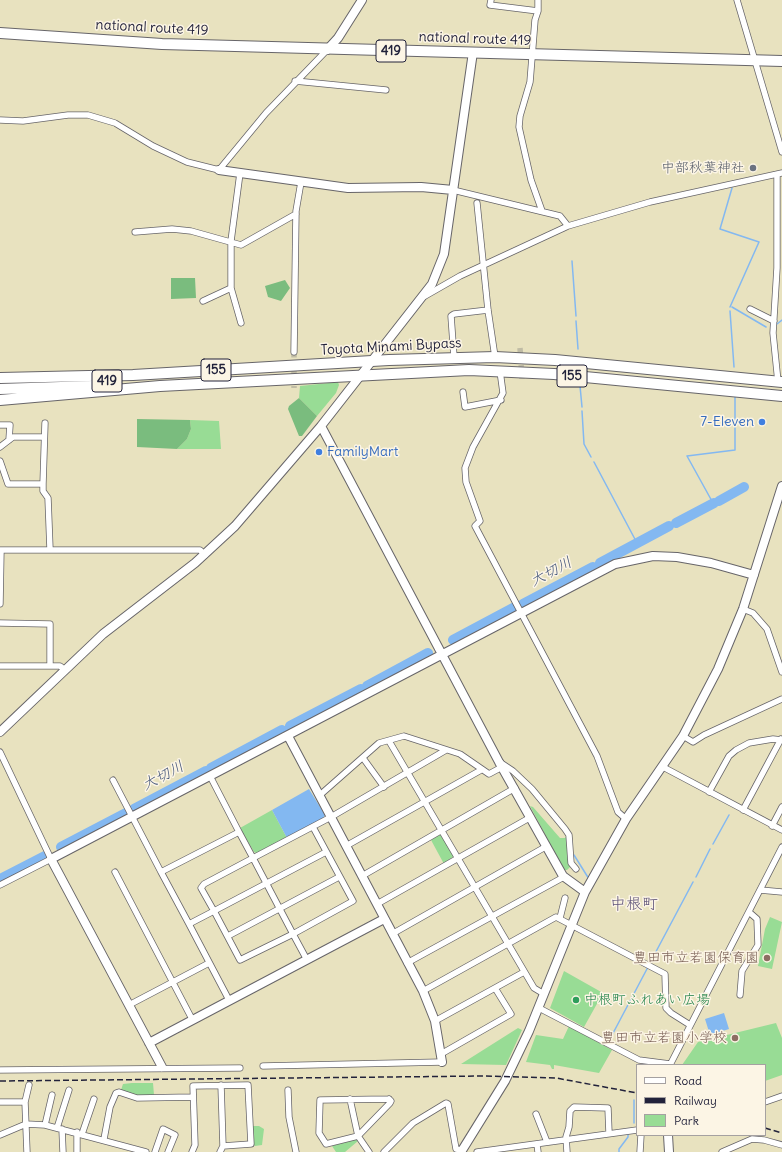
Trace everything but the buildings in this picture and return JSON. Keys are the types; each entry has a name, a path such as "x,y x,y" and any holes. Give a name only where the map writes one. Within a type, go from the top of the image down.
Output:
{"highway":[{"name":"national route 419","path":"0,33 162,44 288,47 327,50 473,52 782,61"},
{"name":"Toyota Minami Bypass","path":"0,378 264,368 375,359 495,357 555,360 699,374 732,384 781,384"},
{"path":"375,359 387,366 436,364 469,370"},
{"path":"264,368 299,372 348,370 355,372 358,377"},
{"name":"Toyota Minami Bypass","path":"0,400 160,386 358,377 469,370 500,371 782,396"},
{"name":"419","path":"0,389 147,378 180,372"},
{"name":"419","path":"0,384 34,386 160,386"}],"street":[{"path":"219,170 295,81 338,38 362,0"},
{"path":"491,0 490,5 538,11"},
{"path":"538,0 538,11 535,20 531,54 530,82 518,127 530,180 542,211"},
{"path":"737,0 782,152"},
{"path":"0,732 102,634 205,554 235,526 321,426 358,377 375,359 423,297 434,280 441,263 473,52"},
{"path":"295,81 386,90"},
{"path":"0,120 23,121 68,115 88,115 116,123 153,146 180,159 219,170 348,188 421,187 453,190 560,216 568,226"},
{"path":"240,173 231,243 231,288 241,323"},
{"path":"423,297 484,265 568,226 650,202 780,174 779,269 773,340 781,384"},
{"path":"294,352 296,214 301,182"},
{"path":"477,203 488,310 495,357"},
{"path":"136,232 172,229 190,231 241,245 296,214"},
{"path":"204,301 231,288"},
{"path":"750,309 774,321"},
{"path":"454,357 451,316 454,314 488,310"},
{"path":"500,371 503,393 501,400 473,447 465,468 464,476 480,521 475,526 597,756 618,812 626,819"},
{"path":"463,392 466,407 501,400"},
{"path":"45,423 43,484 44,491 48,498 50,549"},
{"path":"0,425 10,425 9,440"},
{"path":"321,426 501,765 563,876 585,892"},
{"path":"0,448 13,437 44,438"},
{"path":"0,461 8,484 43,484"},
{"path":"384,1152 413,1123 446,1103 448,1104 456,1149 461,1151 500,1092 544,994 585,892 626,819 683,736 718,669 743,609 782,486"},
{"path":"0,604 0,550 200,550 205,554"},
{"path":"0,884 288,736 520,612 615,564 653,556 694,559 754,575"},
{"path":"743,609 753,613 767,629 782,672"},
{"path":"0,623 50,624 50,665"},
{"path":"0,666 50,665 60,666 65,670"},
{"path":"683,736 693,742 704,735 782,699"},
{"path":"263,1066 442,1062 436,1021 423,991 288,736"},
{"path":"320,795 379,743 404,736 460,754 481,770 489,774 501,765"},
{"path":"708,792 729,756 736,750 749,743 782,739"},
{"path":"743,810 782,739"},
{"path":"389,741 476,887 524,972 534,988 544,994"},
{"path":"313,827 352,901 293,934 240,960 201,888 204,884 313,827 446,750"},
{"path":"0,752 51,859 162,1067"},
{"path":"363,758 384,787"},
{"path":"501,765 513,771 532,789 565,829 569,836 572,863 576,869"},
{"path":"663,767 782,830"},
{"path":"346,846 481,770"},
{"path":"210,776 307,960"},
{"path":"112,780 190,924 228,1000"},
{"path":"362,876 515,788"},
{"path":"772,826 782,807"},
{"path":"377,904 531,817"},
{"path":"162,872 239,832"},
{"path":"392,934 547,846"},
{"path":"670,1064 782,847"},
{"path":"190,924 326,852"},
{"path":"115,872 192,1019"},
{"path":"407,963 562,878 563,876"},
{"path":"228,936 339,877"},
{"path":"760,890 782,892"},
{"path":"560,918 565,898"},
{"path":"740,995 742,971 758,945 757,919 749,912"},
{"path":"423,991 556,917 665,974 666,1008 690,1025"},
{"path":"149,1043 384,919"},
{"path":"129,1005 209,963"},
{"path":"436,1021 524,972"},
{"path":"441,1054 510,1014 495,988"},
{"path":"538,1008 639,1060 664,1064"},
{"path":"0,1070 162,1067 240,1068"},
{"path":"27,1152 25,1102 29,1085"},
{"path":"220,1152 223,1146 221,1085"},
{"path":"192,1152 195,1144 193,1086 248,1085 251,1144 223,1146"},
{"path":"63,1152 60,1128 69,1090"},
{"path":"288,1090 289,1117 296,1152"},
{"path":"104,1139 110,1107 116,1093 119,1092 137,1098 193,1096"},
{"path":"45,1125 52,1095"},
{"path":"766,1102 782,1096"},
{"path":"77,1152 79,1133 94,1099"},
{"path":"350,1099 358,1136 369,1152"},
{"path":"389,1099 391,1101 358,1136 326,1144 320,1133 320,1100 389,1099"},
{"path":"0,1102 25,1102"},
{"path":"567,1152 566,1140 570,1122 570,1111 574,1107 608,1108 609,1133"},
{"path":"536,1114 547,1142"},
{"path":"0,1136 26,1124 45,1125 104,1139 146,1152"},
{"path":"154,1152 163,1129 175,1135 168,1152"},
{"path":"477,1152 636,1130"},
{"path":"640,1152 641,1136"},
{"path":"668,1136 669,1152"},
{"path":"722,1152 752,1139 764,1140 782,1145"},
{"path":"537,1144 538,1152"}],"green space":[{"path":"171,278 195,278 196,298 171,299"},
{"path":"285,280 290,288 281,301 268,297 265,286"},
{"path":"338,382 339,385 336,393 317,416 299,398 300,386"},
{"path":"299,398 317,416 302,436 299,436 288,409 289,406"},
{"path":"137,419 190,420 191,429 187,439 177,449 137,447"},
{"path":"190,420 219,421 221,449 177,449 187,439 191,429"},
{"path":"530,806 533,807 560,838 565,838 567,835 570,867 567,870 564,870"},
{"path":"272,810 287,838 256,853 240,828"},
{"path":"440,834 454,856 444,864 431,840"},
{"path":"770,917 782,922 772,969 758,966 765,929"},
{"name":"中根町ふれあい広場","path":"564,971 603,993 584,1027 550,1008"},
{"path":"776,1023 782,1038 782,1075 766,1081 766,1064 683,1064 698,1042"},
{"path":"569,1026 612,1050 599,1073 554,1065 554,1069 552,1069 550,1065 526,1062 536,1035 563,1039"},
{"path":"518,1028 522,1030 506,1065 461,1064"},
{"path":"153,1083 154,1095 137,1095 121,1090 123,1084"},
{"path":"252,1126 259,1126 264,1129 262,1145 255,1146 252,1143"},
{"path":"355,1138 358,1141 345,1152 336,1152 332,1146"}],"water":[{"path":"309,789 325,815 323,819 287,838 272,810"},
{"path":"724,1013 729,1029 710,1035 705,1019"}],"waterway":[{"path":"730,307 759,242 720,229 732,188"},
{"path":"572,261 576,316"},
{"path":"732,307 766,327"},
{"path":"730,311 734,367"},
{"path":"777,324 782,320"},
{"path":"576,321 578,349"},
{"path":"580,386 582,407"},
{"path":"713,503 687,456 735,450 735,397"},
{"path":"582,411 584,444 591,457"},
{"path":"594,462 637,543"},
{"name":"大切川","path":"719,501 744,487"},
{"name":"大切川","path":"676,523 714,503"},
{"name":"大切川","path":"600,563 669,526"},
{"name":"大切川","path":"523,604 593,567"},
{"name":"大切川","path":"453,640 515,607"},
{"name":"大切川","path":"367,686 428,653"},
{"name":"大切川","path":"290,726 361,689"},
{"name":"大切川","path":"211,768 282,730"},
{"name":"大切川","path":"134,809 206,771"},
{"name":"大切川","path":"61,847 128,812"},
{"path":"713,844 729,815"},
{"path":"696,877 710,849"},
{"path":"574,855 589,879"},
{"name":"大切川","path":"0,879 45,856"},
{"path":"651,961 693,882"},
{"path":"611,1037 648,967"},
{"path":"634,1100 634,1123"},
{"path":"619,1152 619,1149 628,1137 628,1134"}],"tunnel":[{"path":"520,348 522,379"},
{"path":"294,352 294,388"}],"railway":[{"path":"0,1081 484,1076 556,1078 636,1093"},
{"path":"766,1128 782,1133"}],"place":[{"name":"中部秋葉神社","path":"753,168"},
{"name":"7-Eleven","path":"762,422"},
{"name":"FamilyMart","path":"319,452"},
{"name":"豊田市立若園保育園","path":"767,958"},
{"name":"中根町ふれあい広場","path":"576,1000"},
{"name":"豊田市立若園小学校","path":"735,1038"}],"district":[{"name":"中根町","path":"634,904"}]}
